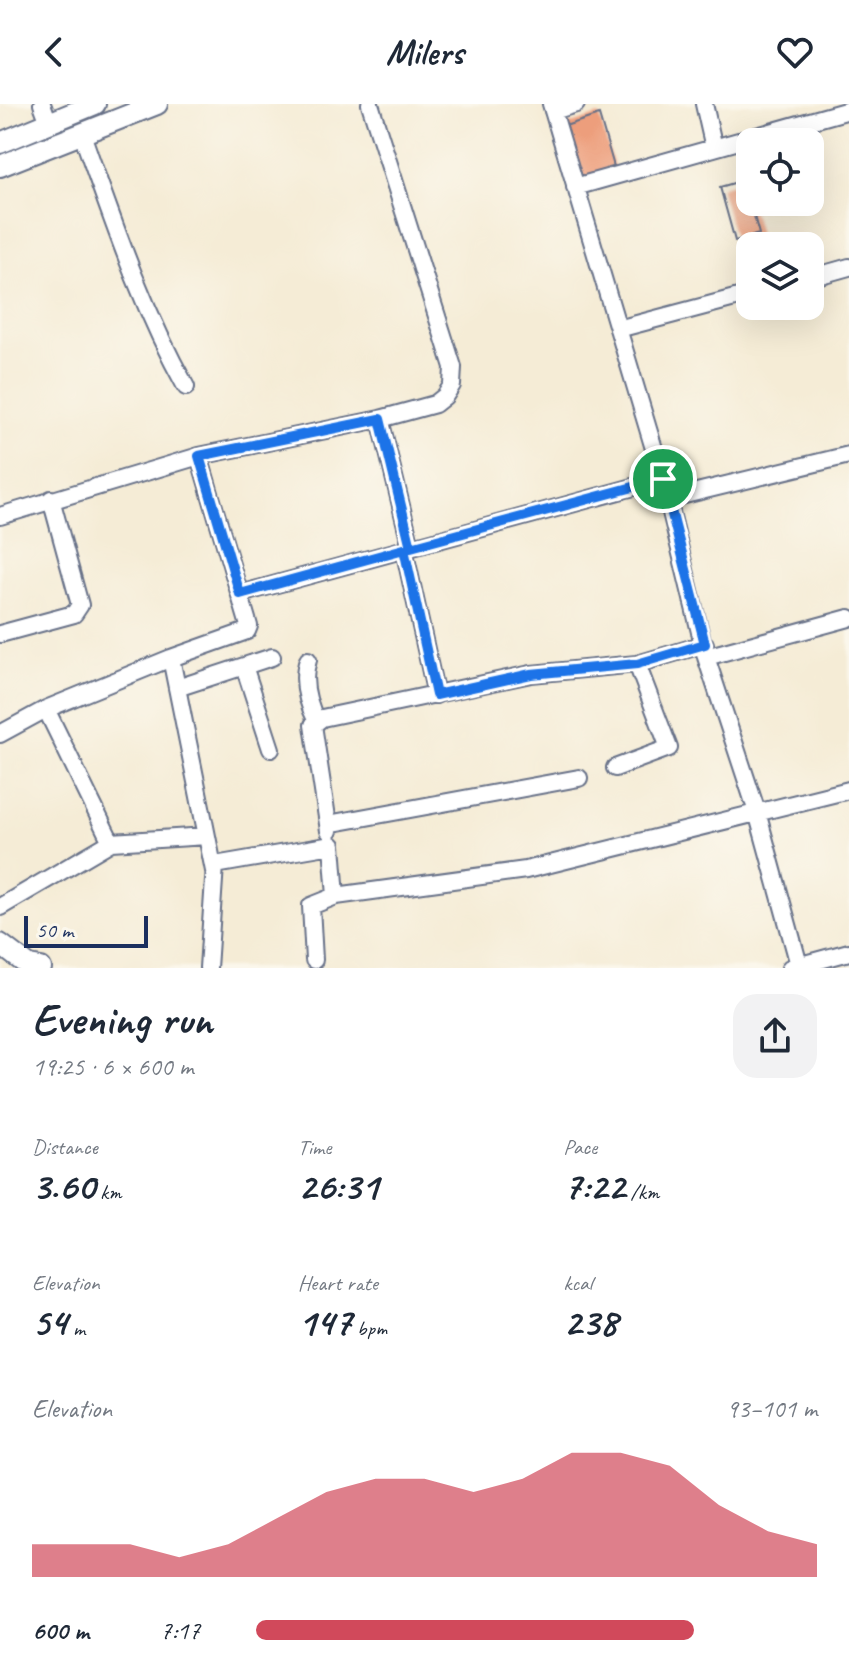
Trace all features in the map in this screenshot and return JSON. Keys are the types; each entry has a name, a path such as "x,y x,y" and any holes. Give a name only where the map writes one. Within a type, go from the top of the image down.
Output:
{"main road":[{"path":"0,143 46,113 95,104"},
{"path":"0,166 157,104"},
{"path":"0,944 14,962 41,968"}],"street":[{"path":"0,516 199,456 380,419 435,404 445,396 452,385 453,367 370,104"},
{"path":"576,104 552,108 663,479 706,650 757,812 794,967 849,952"},
{"path":"704,104 714,148"},
{"path":"575,187 849,110"},
{"path":"82,134 132,276 158,336 186,387"},
{"path":"824,274 849,267"},
{"path":"618,329 736,298"},
{"path":"380,419 436,695"},
{"path":"668,499 849,455"},
{"path":"0,734 46,709 247,631 249,626 199,456"},
{"path":"240,594 663,479"},
{"path":"0,634 74,614 80,605 51,499"},
{"path":"336,896 332,845 313,725 322,718 531,674 637,664 849,618"},
{"path":"177,688 272,657"},
{"path":"171,658 214,871"},
{"path":"308,660 304,672 305,686 317,722"},
{"path":"615,768 669,748 637,664"},
{"path":"244,666 271,749"},
{"path":"46,709 111,842"},
{"path":"328,824 579,778"},
{"path":"314,960 311,906 336,896 526,870 849,790"},
{"path":"0,907 111,842 207,836"},
{"path":"208,968 215,865 332,845"}],"building":[{"path":"599,115 615,170 582,181 565,126"},
{"path":"736,182 736,216 754,216 758,232 736,232 735,241 720,187"}],"route":[{"path":"380,419 411,547 663,479 705,644 637,664 531,674 436,695 404,549 240,594 199,456 380,419"}]}
